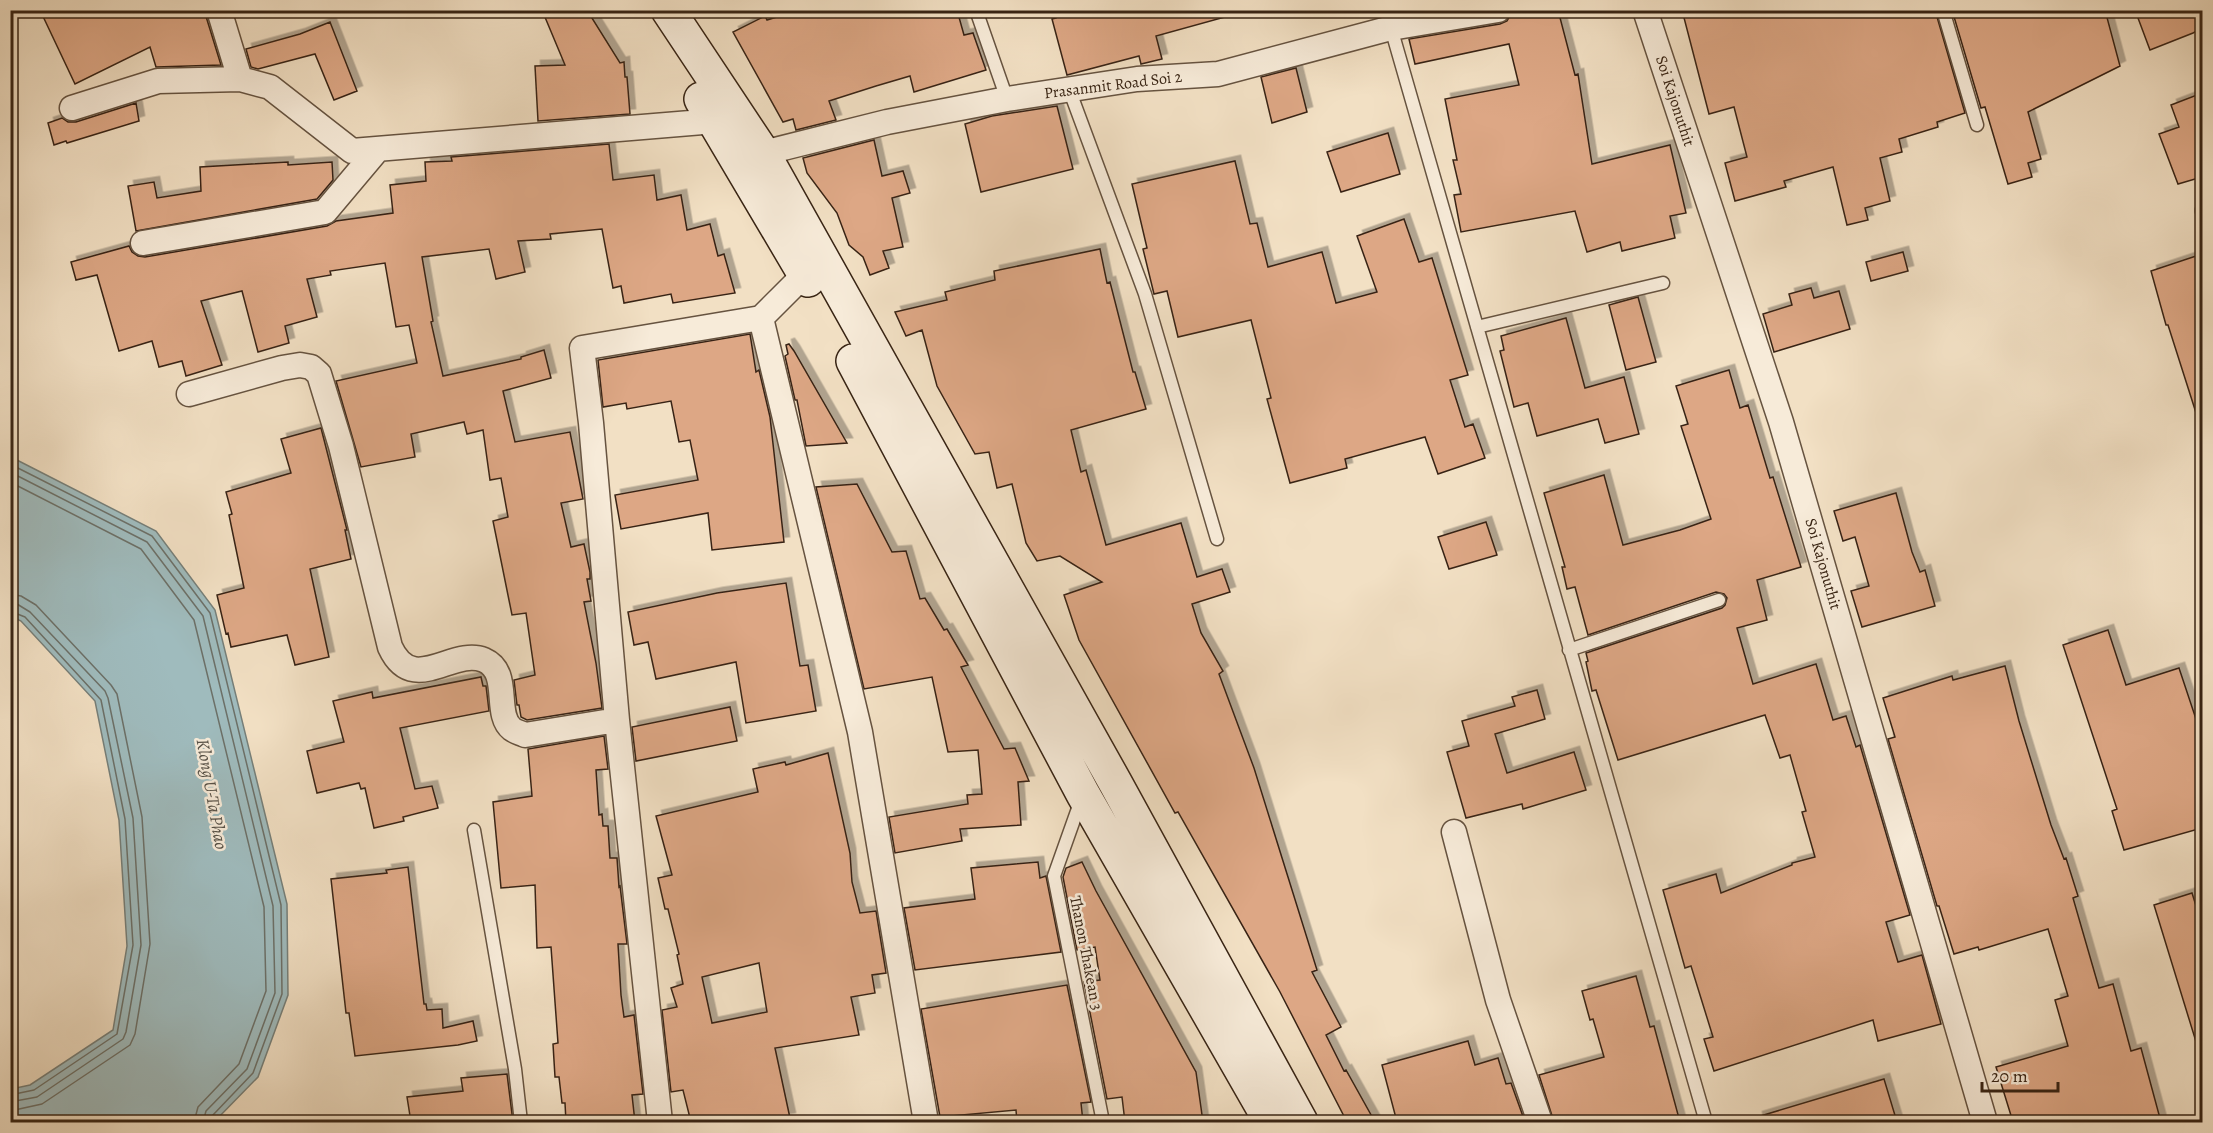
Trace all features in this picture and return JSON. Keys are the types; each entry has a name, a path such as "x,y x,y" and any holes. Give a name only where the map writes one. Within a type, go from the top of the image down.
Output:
{"main road":[{"path":"644,10 715,121 805,274 874,375 1110,774 1301,1122"},
{"path":"668,10 763,153 1083,794 1271,1122"}],"street":[{"path":"219,10 240,79"},
{"name":"Prasanmit Road Soi 2","path":"763,153 887,122 1007,99 1137,79 1218,74 1390,19 1498,10"},
{"name":"Soi Kajonuthit","path":"1645,10 1781,422 1985,1122"},
{"path":"72,108 158,81 240,79 270,87 352,151 715,121"},
{"path":"143,243 325,212 378,149"},
{"path":"660,1122 617,720 591,423 582,348 761,318 805,274"},
{"path":"761,318 860,732 926,1122"},
{"path":"189,394 300,364 311,367 320,374 341,446 390,647 395,658 403,666 416,671 476,657 487,661 495,667 499,678 506,721 513,730 525,735 617,720"},
{"path":"1454,832 1498,1000 1540,1122"}],"lane":[{"path":"976,10 1007,99"},
{"path":"1942,10 1977,125"},
{"path":"1390,19 1706,1122"},
{"path":"1070,89 1144,294 1217,539"},
{"path":"1477,327 1663,283"},
{"path":"1569,650 1719,600"},
{"name":"Thanon Thakean 3","path":"1083,794 1054,876 1102,1122"},
{"path":"474,830 515,1069 521,1122"}],"water":[{"name":"Klong U-Ta Phao","path":"11,457 156,531 215,610 287,904 288,995 258,1077 214,1122 11,1122 11,1089 30,1085 113,1030 127,946 119,820 95,701 21,621 11,616"}],"building":[{"path":"40,10 204,10 221,65 156,67 150,47 75,84"},
{"path":"542,10 587,10 620,63 624,62 630,114 538,121 535,66 565,65"},
{"path":"799,10 957,10 964,35 973,33 986,70 914,92 910,76 876,86 829,101 836,120 796,130 793,119 783,122 733,32 765,16 767,20"},
{"path":"1054,10 1224,10 1225,17 1156,36 1162,59 1141,64 1139,56 1067,75 1052,19 1056,18"},
{"path":"1558,10 1575,75 1578,74 1592,164 1670,145 1686,213 1670,216 1675,238 1622,251 1620,242 1587,252 1575,211 1461,232 1454,195 1461,194 1453,160 1457,160 1445,99 1519,85 1509,44 1415,64 1409,39 1500,24 1507,21 1512,12"},
{"path":"1682,10 1935,10 1965,113 1937,122 1938,127 1899,139 1902,152 1880,158 1890,201 1865,208 1868,220 1847,225 1833,167 1784,181 1786,187 1735,201 1725,163 1747,157 1734,107 1709,114"},
{"path":"1952,10 2105,10 2120,66 2028,112 2041,159 2028,163 2032,177 2008,184 1985,107 1981,108"},
{"path":"2135,10 2202,10 2202,27 2193,33 2150,50"},
{"path":"330,22 357,91 334,100 315,54 258,69 251,67 246,49 300,34"},
{"path":"1296,68 1307,112 1272,123 1261,77"},
{"path":"2202,93 2202,177 2178,184 2159,134 2179,127 2171,105"},
{"path":"136,103 139,121 54,145 48,123 62,118 68,122 76,122"},
{"path":"1057,106 1073,169 981,192 965,124 992,116"},
{"path":"1388,133 1400,174 1341,192 1327,152"},
{"path":"874,140 882,176 903,171 910,193 892,198 903,247 883,251 889,268 870,275 863,257 849,245 837,213 807,173 803,158"},
{"path":"609,144 613,180 654,175 657,200 681,195 687,230 710,224 718,256 724,254 735,293 673,303 671,294 624,303 621,286 613,288 602,229 550,234 551,239 518,241 525,272 496,279 489,249 422,257 433,321 431,322 443,376 521,359 521,357 544,350 551,378 503,391 515,442 570,432 583,499 561,503 571,547 584,544 590,572 590,579 587,579 591,601 584,602 602,708 527,720 521,717 519,705 517,705 514,680 535,675 526,613 512,615 493,521 508,517 501,478 490,480 483,430 467,434 464,422 411,434 415,457 361,467 336,381 417,363 409,325 396,327 385,263 330,271 331,275 307,279 317,317 285,326 289,343 258,352 242,291 201,301 222,365 186,376 182,361 159,367 152,341 119,351 97,275 76,280 71,262 129,246 132,252 145,257 327,226 336,221 393,213 390,185 426,181 425,162 452,161 451,157"},
{"path":"1235,161 1250,224 1257,223 1268,267 1322,252 1336,303 1377,292 1357,236 1404,219 1419,262 1432,258 1468,375 1450,380 1465,427 1473,424 1485,458 1438,474 1425,437 1345,459 1347,468 1290,483 1267,399 1271,398 1251,320 1178,337 1167,291 1154,294 1143,249 1147,248 1132,184"},
{"path":"288,162 288,165 332,162 333,180 317,199 136,231 128,186 154,182 157,198 201,191 200,167"},
{"path":"1100,249 1107,283 1110,282 1133,372 1135,372 1146,409 1071,430 1081,472 1086,470 1106,545 1181,523 1197,577 1222,569 1230,592 1192,604 1201,633 1223,671 1219,674 1254,768 1317,970 1312,972 1341,1027 1326,1035 1344,1071 1346,1070 1375,1122 1347,1122 1280,992 1178,812 1175,813 1079,640 1064,595 1102,582 1060,556 1037,561 1026,543 1012,484 997,488 989,452 975,454 937,386 922,330 906,336 895,312 947,300 945,292 995,280 994,271"},
{"path":"1903,252 1908,271 1871,281 1866,262"},
{"path":"2202,254 2202,418 2198,419 2168,325 2166,325 2151,271"},
{"path":"1811,288 1814,298 1839,291 1850,329 1774,352 1763,314 1792,305 1789,294"},
{"path":"1638,297 1656,362 1626,370 1609,305"},
{"path":"1566,318 1585,388 1624,377 1639,434 1605,443 1598,419 1537,436 1528,403 1514,407 1500,351 1504,350 1501,336"},
{"path":"750,334 756,372 759,370 770,417 784,542 712,550 708,513 621,529 615,495 698,480 690,440 679,442 671,401 627,409 626,403 603,407 598,360"},
{"path":"789,344 847,443 806,446 785,356 788,354 786,345"},
{"path":"1729,370 1740,408 1748,405 1801,567 1757,580 1767,620 1737,628 1753,684 1816,664 1833,720 1846,716 1856,747 1860,745 1910,915 1886,922 1898,962 1922,955 1941,1024 1878,1041 1873,1020 1714,1071 1704,1039 1713,1037 1691,966 1685,968 1663,890 1716,874 1721,893 1792,865 1792,863 1815,857 1802,812 1806,811 1790,755 1780,758 1765,715 1618,760 1596,690 1592,691 1586,653 1722,608 1727,598 1724,594 1716,592 1588,635 1575,587 1567,589 1562,567 1565,567 1544,493 1604,475 1623,545 1711,519 1681,426 1688,424 1676,386"},
{"path":"321,428 347,530 345,530 351,559 310,569 329,657 295,665 287,635 231,647 217,595 244,588 229,515 232,514 226,492 291,473 281,439"},
{"path":"857,484 892,552 906,551 920,599 925,598 968,665 961,667 1004,749 1015,748 1029,781 1018,782 1021,825 960,829 962,841 895,853 889,817 968,804 967,795 982,794 978,750 948,752 932,677 864,689 816,487"},
{"path":"1896,493 1912,552 1920,572 1925,570 1935,606 1862,627 1851,591 1869,586 1855,537 1843,541 1834,511"},
{"path":"1486,522 1497,555 1449,569 1438,537"},
{"path":"786,583 800,666 808,665 816,711 746,723 736,662 656,679 648,642 634,645 628,612 717,593"},
{"path":"2108,630 2126,685 2179,668 2202,737 2202,828 2124,850 2112,811 2117,809 2063,645"},
{"path":"2005,666 2019,721 2051,825 2064,859 2066,858 2078,896 2073,898 2099,988 2113,984 2131,1051 2141,1048 2161,1122 2013,1122 1996,1067 2068,1046 2055,1000 2068,996 2048,929 1979,950 1978,947 1954,954 1939,906 1937,906 1888,739 1895,737 1883,698 1952,676 1953,680"},
{"path":"481,677 483,686 486,686 489,711 400,728 415,789 432,786 438,808 403,817 404,821 374,828 365,788 361,789 359,783 317,793 307,751 344,742 333,701 372,692 373,698"},
{"path":"1537,690 1545,719 1495,734 1507,773 1574,752 1586,790 1523,809 1522,804 1466,818 1447,752 1469,746 1462,721 1515,706 1512,697"},
{"path":"730,707 737,741 636,761 632,727"},
{"path":"604,736 608,769 596,770 599,815 602,814 603,826 608,826 610,858 617,858 627,944 618,944 621,995 624,1017 634,1015 643,1094 632,1095 635,1122 566,1122 565,1103 562,1103 559,1077 555,1077 553,1044 558,1043 551,947 537,948 535,885 501,888 493,802 532,796 528,749"},
{"path":"828,753 850,853 852,882 860,913 876,911 886,973 872,975 875,993 851,997 859,1035 775,1048 790,1118 768,1122 691,1122 683,1090 671,1092 662,1010 677,1007 671,988 683,984 677,955 679,954 658,878 672,875 656,816 758,792 753,769 785,762 786,765","holes":["759,963 767,1012 712,1023 702,977"]},
{"path":"1038,862 1040,878 1046,876 1061,952 915,970 904,908 975,899 971,868"},
{"path":"1082,862 1196,1072 1203,1122 1125,1122 1122,1097 1107,1099 1084,982 1100,980 1095,947 1077,950 1063,877 1066,868"},
{"path":"408,867 424,1004 427,1010 442,1009 443,1028 473,1021 477,1041 355,1056 349,1013 346,1013 331,879 387,873 386,870"},
{"path":"2192,893 2202,925 2202,1044 2197,1045 2154,905"},
{"path":"1636,976 1650,1027 1654,1026 1680,1122 1622,1122 1621,1117 1602,1122 1554,1122 1539,1075 1604,1057 1582,991"},
{"path":"1067,985 1091,1102 1081,1103 1083,1122 1017,1122 1016,1110 940,1117 921,1009"},
{"path":"1468,1041 1475,1065 1498,1058 1506,1084 1511,1083 1525,1122 1397,1122 1382,1065"},
{"path":"507,1074 513,1122 411,1122 407,1097 463,1091 461,1078"},
{"path":"1884,1079 1897,1122 1758,1122 1757,1117"}]}
